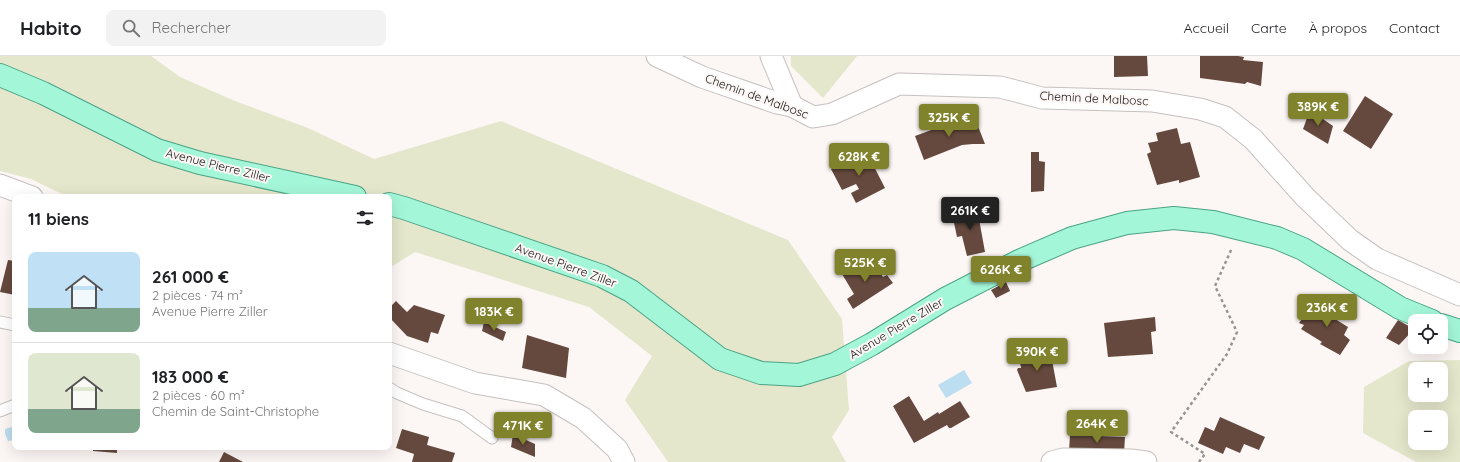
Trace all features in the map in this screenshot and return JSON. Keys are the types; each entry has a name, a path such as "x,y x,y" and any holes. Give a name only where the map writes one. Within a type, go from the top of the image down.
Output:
{"main road":[{"name":"Avenue Pierre Ziller","path":"0,75 43,93 157,150 200,163 341,194"},
{"name":"Avenue Pierre Ziller","path":"392,205 602,276 631,291 720,359 761,373 799,375 835,364 872,344 945,299 1019,261 1072,238 1127,223 1174,218 1213,222 1277,238 1304,249 1400,308 1415,314"},
{"path":"1448,327 1460,331"}],"street":[{"name":"Chemin de Malbosc","path":"657,56 702,76 777,103 792,106 813,117 832,114 899,84 1000,87 1042,98 1152,101 1200,108 1225,117 1253,139 1305,197 1350,240 1377,259 1460,295"},
{"path":"771,56 792,106"},
{"path":"0,185 24,194"},
{"path":"392,354 475,383 544,395 583,418 617,449 624,462"},
{"path":"1052,462 1063,459 1131,460 1146,462"}],"lane":[{"path":"0,322 12,324"},
{"path":"392,390 423,404 462,416 492,438"},
{"path":"0,411 12,406"}],"path":[{"path":"1199,462 1205,454 1171,432 1227,354 1237,332 1215,286 1232,246"}],"green space":[{"path":"0,56 151,56 180,77 235,101 308,128 374,159 501,121 788,240 842,319 849,410 832,437 846,462 668,462 625,400 652,356 589,307 415,252 392,266 392,194 62,194 31,179 0,171"},
{"path":"791,56 857,56 823,98 791,66"},
{"path":"1460,360 1460,462 1416,462 1363,433 1364,387 1409,361"}],"water":[{"path":"964,370 972,383 946,398 938,385"},
{"path":"12,427 12,440 8,441 5,434 5,429"}],"building":[{"path":"1114,56 1147,56 1148,76 1114,77"},
{"path":"1200,56 1238,56 1244,57 1243,60 1263,62 1261,86 1247,82 1245,84 1200,78"},
{"path":"1365,96 1393,114 1371,149 1343,131"},
{"path":"1310,110 1333,126 1328,144 1303,129"},
{"path":"976,121 985,144 962,145 924,160 915,136 953,122"},
{"path":"1177,128 1181,144 1190,142 1200,177 1179,183 1179,180 1157,185 1147,154 1151,152 1148,143 1158,141 1156,133"},
{"path":"866,151 885,188 856,203 851,193 859,189 856,184 842,190 831,169"},
{"path":"1031,152 1039,152 1039,161 1045,162 1044,191 1031,192"},
{"path":"977,208 985,252 967,256 962,236 957,237 952,213"},
{"path":"8,260 12,261 12,294 0,292"},
{"path":"872,260 883,277 887,275 893,283 853,309 847,299 854,294 842,274 852,267 855,272"},
{"path":"1006,282 1010,291 996,298 991,290"},
{"path":"396,301 407,312 414,305 445,315 438,334 431,332 428,343 407,336 392,320 392,305"},
{"path":"1323,301 1340,312 1335,319 1348,327 1344,335 1350,340 1340,355 1320,344 1322,342 1301,329 1304,325 1299,323 1305,315 1308,318 1309,315 1313,318"},
{"path":"1155,317 1156,331 1151,332 1153,354 1108,357 1104,323"},
{"path":"1398,320 1408,326 1408,335 1399,345 1386,338"},
{"path":"484,322 506,332 503,341 482,331"},
{"path":"527,335 569,348 566,378 522,368"},
{"path":"1036,353 1036,356 1045,354 1052,360 1057,387 1026,392 1017,370 1018,368 1021,368 1019,356"},
{"path":"909,396 924,421 960,401 970,417 951,428 947,425 914,443 893,406"},
{"path":"1220,417 1265,437 1259,450 1244,444 1240,453 1226,447 1223,454 1198,443 1205,427 1214,431"},
{"path":"402,429 429,437 427,445 455,453 452,462 412,462 414,454 396,448"},
{"path":"513,434 535,444 535,457 511,447"},
{"path":"1070,435 1125,437 1124,453 1069,451"},
{"path":"117,450 117,453 93,451"},
{"path":"224,452 243,462 219,462"}]}
